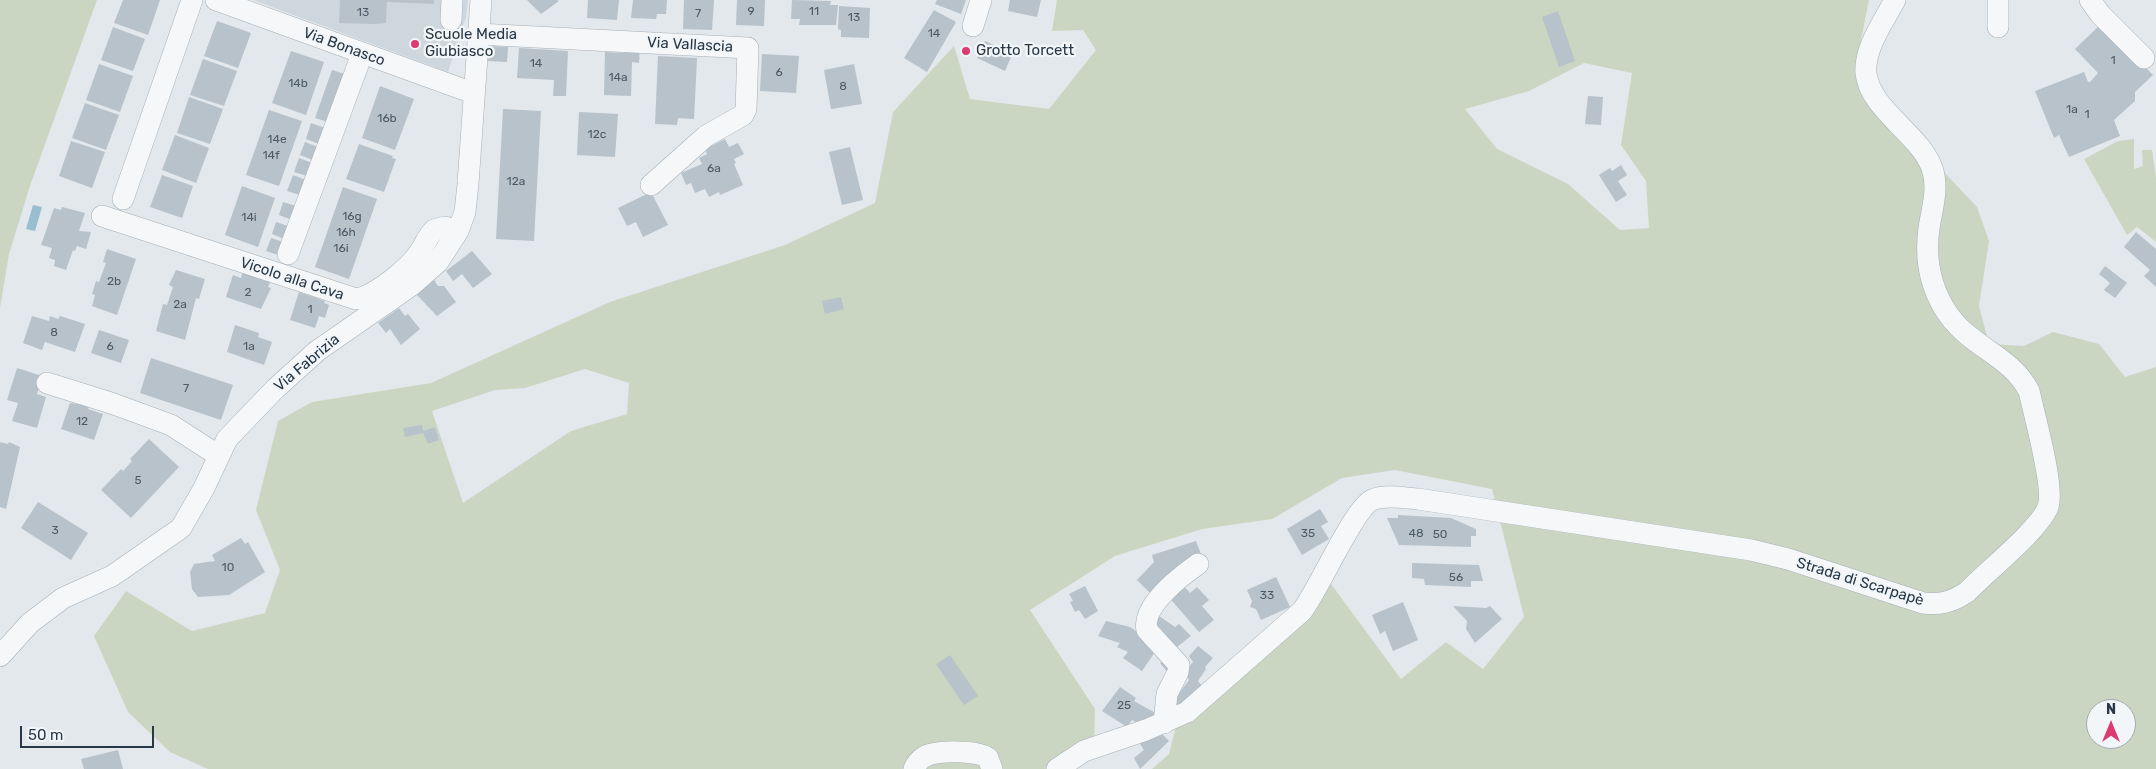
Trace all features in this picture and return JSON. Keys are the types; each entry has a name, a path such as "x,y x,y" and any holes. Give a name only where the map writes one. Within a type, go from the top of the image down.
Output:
{"street":[{"path":"122,199 192,0"},
{"name":"Via Bonasco","path":"216,0 473,93"},
{"name":"Via Fabrizia","path":"0,656 30,623 57,603 112,576 180,528 204,488 227,439 298,366 426,274 438,262 458,232 465,212 481,0"},
{"path":"973,26 981,0"},
{"path":"1878,0 1877,11 1883,22"},
{"name":"Strada di Scarpapè","path":"1164,723 1178,718 1199,703 1298,616 1315,593 1355,517 1372,500 1385,497 1418,499 1751,550 1788,559 1934,604 1949,602 1967,592 2035,526 2048,507 2050,492 2029,391 2018,374 1962,332 1943,306 1932,284 1928,259 1935,196 1931,167 1920,148 1877,99 1866,74 1868,55 1895,0"},
{"path":"1998,0 1998,27"},
{"path":"2090,0 2100,14 2144,58"},
{"name":"Via Vallascia","path":"478,34 748,48 746,109 743,115 706,136 651,185"},
{"path":"288,254 362,54"},
{"name":"Vicolo alla Cava","path":"102,216 356,299 368,296 403,272 419,253 434,230 445,227 458,232"},
{"path":"47,383 111,403 171,425 219,456"},
{"path":"1056,769 1084,751 1164,723 1167,694 1178,672 1178,665 1147,630 1146,624 1149,612 1159,598 1178,578 1198,564"},
{"path":"914,769 919,760 931,754 974,752 988,758 992,769"}],"shaded area":[{"name":"Scuole Media Giubiasco","path":"253,0 468,0 466,17 448,72"}],"green space":[{"path":"0,0 97,0 30,186 9,254 0,308"},
{"path":"1057,0 1869,0 1861,40 1862,75 1913,139 1977,207 1989,241 1979,306 1989,344 2024,346 2053,332 2099,344 2125,377 2156,367 2156,769 1152,769 1169,754 1178,718 1300,625 1331,584 1401,679 1446,642 1483,669 1524,617 1492,489 1395,470 1342,478 1272,519 1202,529 1115,556 1030,610 1095,709 1094,747 1057,769 208,769 170,752 128,712 94,636 126,591 192,631 265,613 280,570 256,510 278,421 312,402 431,383 610,302 785,245 875,203 893,112 954,46 970,99 1049,109 1096,50 1083,30 1052,31","holes":["1584,63 1632,73 1621,145 1646,181 1649,228 1620,230 1568,184 1497,149 1465,109 1529,91","585,369 629,383 627,414 571,431 463,503 432,411 495,390 525,388"]},
{"path":"2134,139 2134,169 2143,166 2142,150 2152,150 2156,178 2156,242 2137,227 2127,235 2084,159 2118,141"}],"water":[{"path":"33,205 42,207 35,231 26,229"}],"building":[{"path":"123,0 160,0 148,35 114,23"},
{"path":"340,0 434,0 434,4 387,2 386,23 339,23"},
{"path":"527,0 557,0 559,1 541,14"},
{"path":"588,0 619,0 617,20 587,18"},
{"path":"633,0 667,0 666,14 657,14 656,19 631,18"},
{"path":"684,0 714,0 712,30 683,29"},
{"path":"737,0 765,0 764,26 736,25"},
{"path":"792,0 831,1 830,5 838,5 836,25 799,25 800,19 791,19"},
{"path":"937,0 966,0 961,14 935,4"},
{"path":"1010,0 1041,0 1037,17 1008,11"},
{"path":"839,6 870,8 869,38 841,37 841,30 838,29"},
{"path":"934,10 956,22 927,72 904,58"},
{"path":"1558,11 1575,61 1559,67 1542,17"},
{"path":"217,21 251,33 238,68 204,56"},
{"path":"2102,23 2153,75 2135,92 2135,101 2114,120 2120,136 2069,157 2059,135 2054,138 2035,91 2084,72 2088,82 2090,82 2098,73 2075,49"},
{"path":"113,27 145,39 133,71 101,60"},
{"path":"985,41 1007,51 1005,54 1011,57 1005,71 977,58"},
{"path":"624,45 640,46 639,63 632,62 631,96 604,95 605,52 624,53"},
{"path":"489,46 508,47 507,62 488,61"},
{"path":"519,48 568,51 566,96 553,96 554,80 517,78"},
{"path":"291,51 324,62 306,115 272,103"},
{"path":"762,54 799,56 796,93 760,91"},
{"path":"658,56 697,58 694,119 678,118 677,125 655,124"},
{"path":"203,59 237,71 224,106 190,95"},
{"path":"99,64 133,76 120,112 86,100"},
{"path":"854,64 862,104 831,109 824,70"},
{"path":"332,70 345,74 328,122 315,118"},
{"path":"380,86 414,99 395,150 362,138"},
{"path":"1588,96 1603,97 1601,125 1585,124"},
{"path":"189,97 223,109 210,144 177,133"},
{"path":"85,103 119,115 106,150 72,138"},
{"path":"503,109 541,111 534,241 496,239"},
{"path":"269,110 302,121 279,186 246,175"},
{"path":"579,112 618,114 615,157 577,155"},
{"path":"311,123 325,128 319,144 306,139"},
{"path":"175,135 209,148 196,183 162,170"},
{"path":"725,139 729,147 738,143 744,154 734,159 736,163 734,164 743,185 720,195 719,192 709,197 705,189 695,193 691,183 686,185 681,173 702,164 699,158 707,154 705,149"},
{"path":"71,141 105,152 92,188 59,176"},
{"path":"305,142 318,147 313,160 300,155"},
{"path":"359,144 393,156 392,158 396,159 384,192 346,179"},
{"path":"850,147 863,200 842,205 829,152"},
{"path":"299,158 312,163 307,176 294,172"},
{"path":"1621,165 1627,175 1618,181 1627,195 1616,202 1599,175 1610,168 1612,171"},
{"path":"162,175 193,186 182,218 150,207"},
{"path":"293,175 306,180 300,195 287,191"},
{"path":"242,186 275,198 258,247 225,235"},
{"path":"343,187 377,199 349,279 315,267"},
{"path":"651,192 668,225 643,237 636,222 627,226 618,208"},
{"path":"283,202 296,206 292,220 279,215"},
{"path":"62,207 85,213 79,231 91,232 86,249 77,246 75,251 73,250 66,270 54,266 55,260 49,258 52,248 41,245 54,208 61,210"},
{"path":"276,222 288,226 284,239 272,234"},
{"path":"2136,232 2156,249 2156,287 2144,276 2150,270 2124,247"},
{"path":"271,238 283,242 278,255 266,251"},
{"path":"107,249 136,259 117,315 92,306 95,295 92,294 96,281 99,282 106,263 103,262"},
{"path":"472,251 492,274 473,288 462,274 453,281 446,271"},
{"path":"2105,266 2127,283 2115,298 2104,290 2110,283 2099,274"},
{"path":"176,270 205,279 199,299 196,298 185,340 156,331 163,304 167,305 173,287 169,285"},
{"path":"243,271 271,280 268,287 271,288 261,309 226,297 233,275 241,278"},
{"path":"434,280 438,286 444,286 456,302 437,316 416,294"},
{"path":"299,292 325,301 324,303 329,305 325,318 319,316 315,328 290,320"},
{"path":"841,297 844,309 825,314 822,301"},
{"path":"399,308 405,316 408,314 420,329 401,345 390,329 386,333 378,323"},
{"path":"32,316 49,321 50,316 58,319 60,316 85,324 75,352 45,342 42,350 23,343"},
{"path":"235,325 259,333 258,337 272,342 264,365 227,352"},
{"path":"99,330 129,340 121,363 91,353"},
{"path":"151,358 233,385 221,420 140,393"},
{"path":"17,368 42,376 37,394 46,397 37,428 12,421 18,403 7,400"},
{"path":"70,403 89,406 88,409 103,414 94,440 61,429"},
{"path":"422,425 423,431 435,427 439,440 428,444 423,433 405,437 403,428"},
{"path":"149,439 179,467 131,518 101,490 121,469 123,471 132,461 130,459"},
{"path":"0,442 8,444 9,442 20,447 6,509 0,507"},
{"path":"38,502 88,533 71,560 21,528"},
{"path":"1320,509 1328,522 1321,526 1329,539 1302,555 1287,529"},
{"path":"1398,515 1451,518 1476,529 1476,536 1471,536 1471,547 1399,545 1387,518 1398,518"},
{"path":"241,538 245,544 248,542 265,572 229,595 198,597 192,589 190,572 194,564 215,561 212,555"},
{"path":"1196,541 1201,554 1189,559 1153,596 1137,580 1154,562 1152,555"},
{"path":"1412,563 1479,565 1483,581 1471,581 1471,587 1425,585 1424,579 1412,578"},
{"path":"1276,577 1290,607 1261,620 1256,609 1250,607 1252,601 1247,590"},
{"path":"1181,583 1190,593 1197,587 1209,600 1202,606 1214,620 1199,632 1167,595"},
{"path":"1085,586 1098,611 1085,619 1079,610 1075,612 1070,602 1073,601 1069,594"},
{"path":"1403,602 1418,640 1393,651 1385,631 1380,634 1372,615"},
{"path":"1453,606 1486,608 1490,606 1502,619 1475,643 1466,629 1467,621"},
{"path":"1156,614 1175,627 1179,624 1191,636 1173,650 1154,629"},
{"path":"1106,621 1130,627 1159,646 1142,671 1123,658 1128,652 1117,647 1120,643 1098,636"},
{"path":"1198,646 1213,658 1205,667 1206,669 1198,681 1203,687 1182,710 1173,701 1189,680 1184,672 1193,662 1189,656"},
{"path":"950,655 978,696 964,705 936,664"},
{"path":"1168,657 1168,673 1160,663"},
{"path":"1120,687 1136,698 1134,701 1159,715 1146,728 1132,720 1127,727 1102,711"},
{"path":"1156,728 1169,741 1140,769 1134,758 1144,750 1140,744"},
{"path":"118,750 123,769 84,769 81,759"}],"place":[{"name":"Scuole Media Giubiasco","path":"415,44"},
{"name":"Grotto Torcett","path":"966,51"}]}
